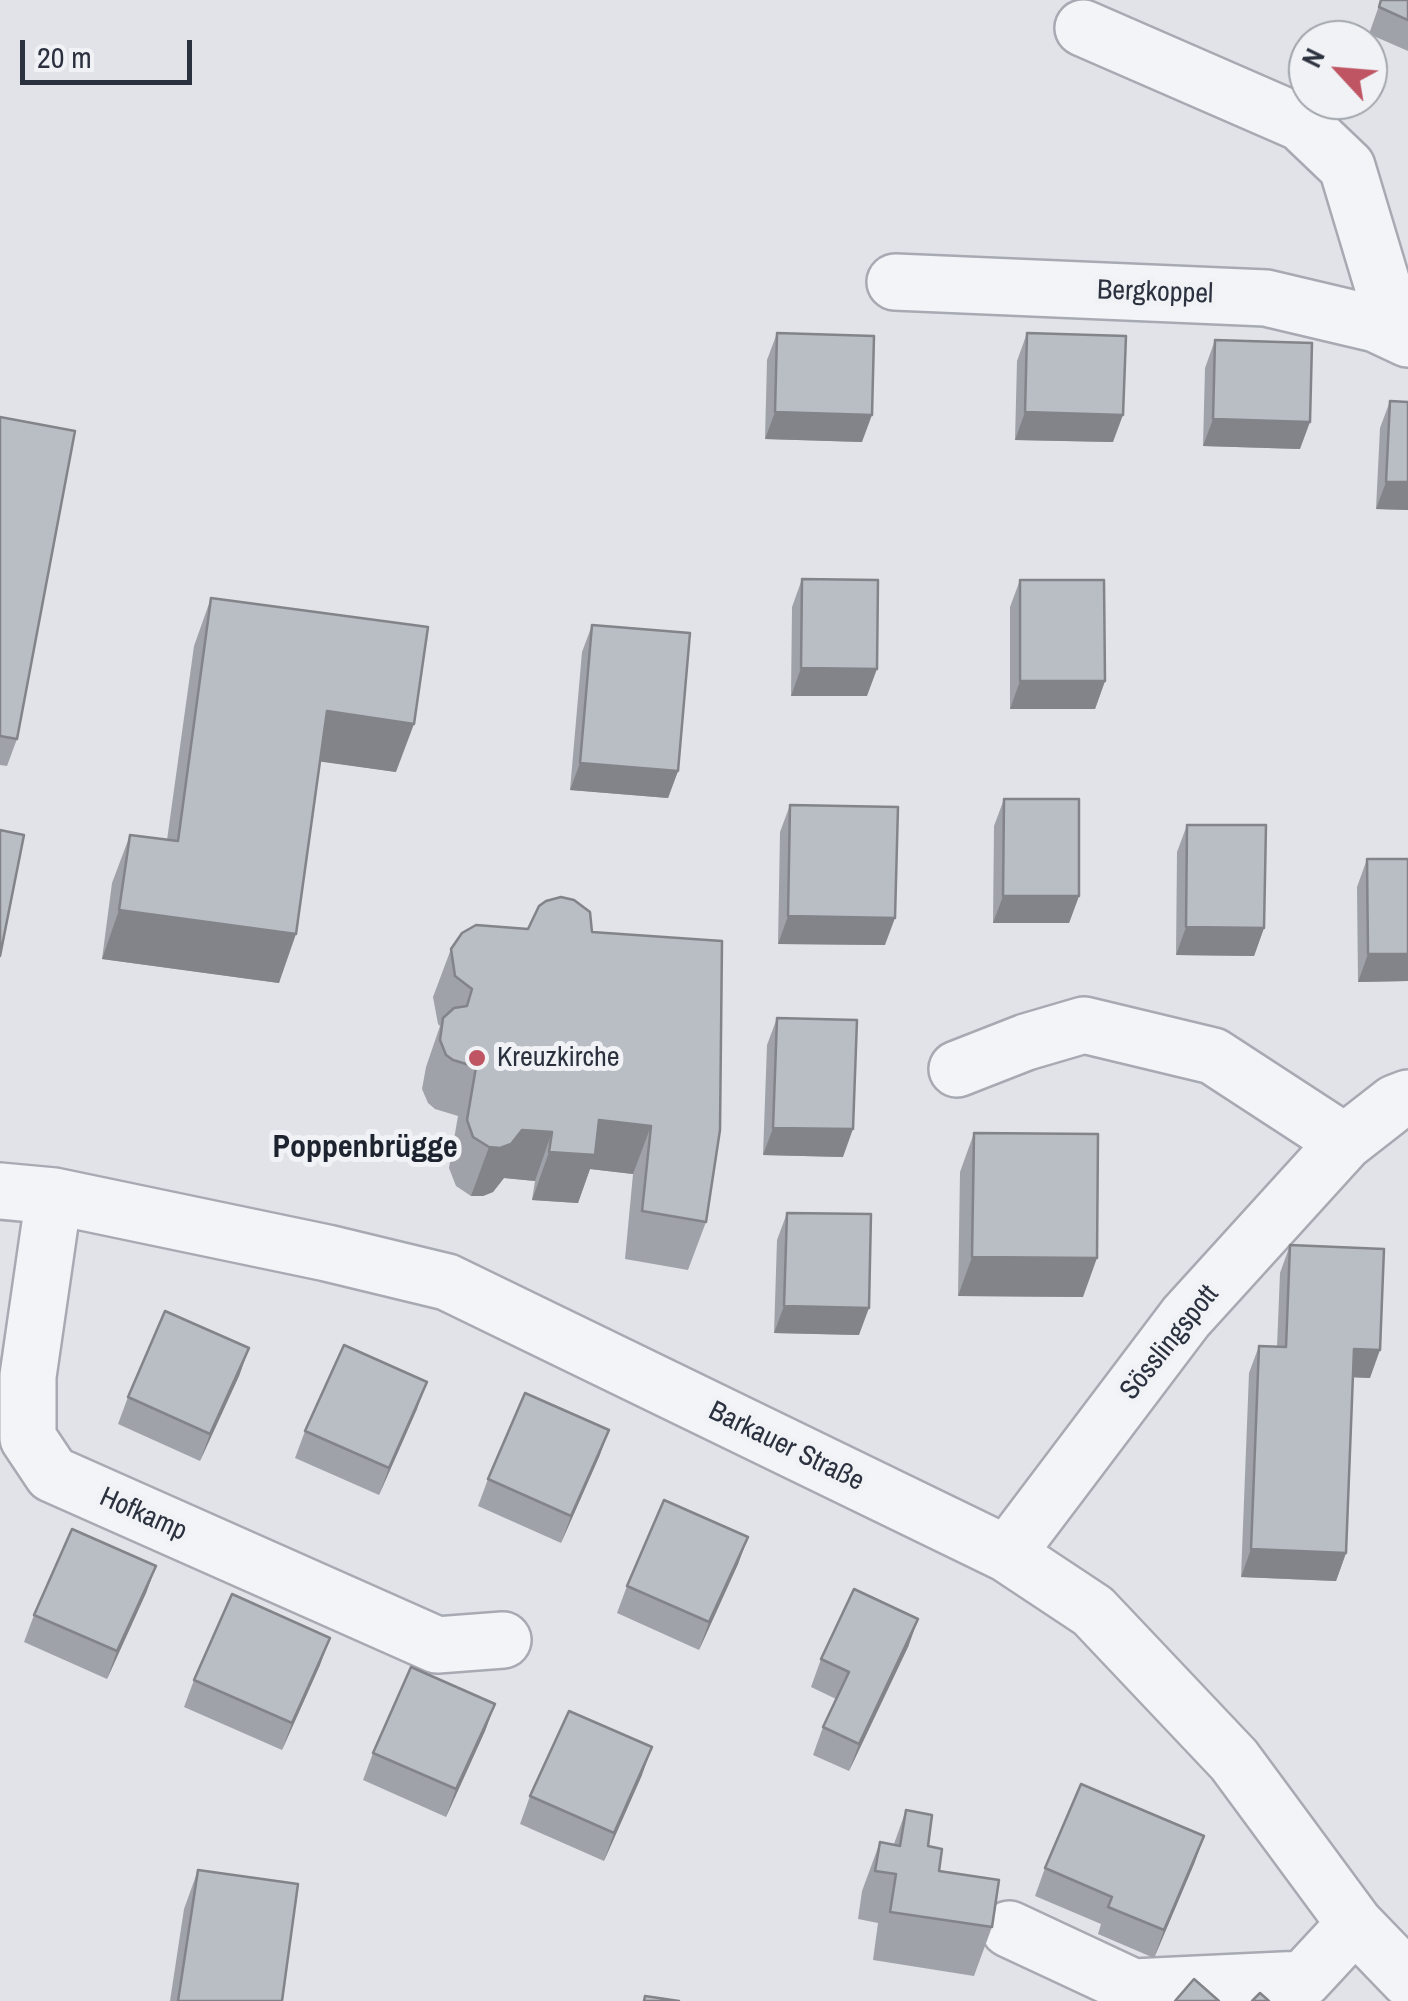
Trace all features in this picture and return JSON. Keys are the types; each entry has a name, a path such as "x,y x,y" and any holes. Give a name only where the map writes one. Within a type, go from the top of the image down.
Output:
{"street":[{"path":"1083,28 1301,124 1348,167 1392,331"},
{"name":"Bergkoppel","path":"894,282 1266,298 1392,331"},
{"path":"958,1068 1084,1025 1213,1056 1345,1142"},
{"name":"Sösslingspott","path":"1007,1554 1186,1317 1345,1142 1395,1102 1408,1098"},
{"name":"Barkauer Straße","path":"0,1191 54,1196 447,1282 1007,1554 1093,1611 1234,1760 1355,1924 1408,1979"},
{"name":"Hofkamp","path":"54,1196 28,1376 28,1438 52,1474 437,1644 503,1640"},
{"path":"1009,1929 1132,1986 1304,1979 1355,1924"}],"building":[{"path":"1381,0 1408,0 1408,20 1379,7"},
{"path":"777,333 874,336 872,415 775,412"},
{"path":"1027,333 1126,336 1123,415 1025,412"},
{"path":"1215,340 1312,343 1310,422 1213,419"},
{"path":"1390,401 1408,402 1408,482 1386,482"},
{"path":"0,417 75,431 17,739 0,736"},
{"path":"802,579 878,580 877,669 801,668"},
{"path":"1020,580 1104,580 1105,681 1020,681"},
{"path":"211,598 428,627 414,724 327,711 296,934 119,910 130,835 178,841"},
{"path":"592,625 690,633 678,771 580,763"},
{"path":"1004,799 1079,799 1079,896 1003,896"},
{"path":"790,805 898,807 895,918 788,916"},
{"path":"1187,825 1266,825 1264,928 1186,927"},
{"path":"0,830 24,835 0,956"},
{"path":"1367,859 1408,859 1408,954 1368,954"},
{"path":"561,897 574,900 590,912 592,932 722,941 720,1130 706,1222 642,1211 651,1126 599,1120 595,1155 549,1152 552,1132 522,1130 511,1144 500,1148 489,1147 473,1137 467,1120 476,1067 446,1055 440,1040 443,1018 454,1008 467,1006 472,989 455,976 451,949 462,933 476,925 528,929 539,906"},
{"path":"777,1018 857,1020 853,1129 773,1128"},
{"path":"974,1133 1098,1134 1097,1258 972,1257"},
{"path":"787,1213 871,1214 869,1308 784,1306"},
{"path":"1290,1245 1384,1249 1380,1350 1354,1349 1346,1553 1251,1549 1259,1346 1286,1347"},
{"path":"165,1311 249,1348 210,1434 128,1397"},
{"path":"344,1345 427,1382 389,1468 305,1431"},
{"path":"525,1393 609,1430 571,1516 488,1479"},
{"path":"664,1500 748,1537 709,1622 627,1586"},
{"path":"72,1529 156,1566 117,1651 34,1615"},
{"path":"854,1589 918,1619 859,1744 823,1727 849,1672 821,1659"},
{"path":"232,1594 330,1638 292,1723 194,1680"},
{"path":"411,1667 495,1704 456,1789 373,1753"},
{"path":"569,1711 652,1747 614,1833 530,1796"},
{"path":"1081,1784 1204,1836 1164,1930 1108,1907 1112,1897 1045,1868"},
{"path":"906,1810 932,1815 928,1846 942,1849 939,1871 999,1880 992,1927 890,1912 896,1874 875,1871 880,1842 900,1846"},
{"path":"198,1870 298,1884 282,2001 178,2001"},
{"path":"1194,1979 1219,2001 1175,2001"},
{"path":"1260,1993 1269,2001 1252,2001"},
{"path":"645,1996 679,2001 644,2001"}],"place":[{"name":"Kreuzkirche","path":"477,1058"}],"district":[{"name":"Poppenbrügge","path":"365,1148"}]}
